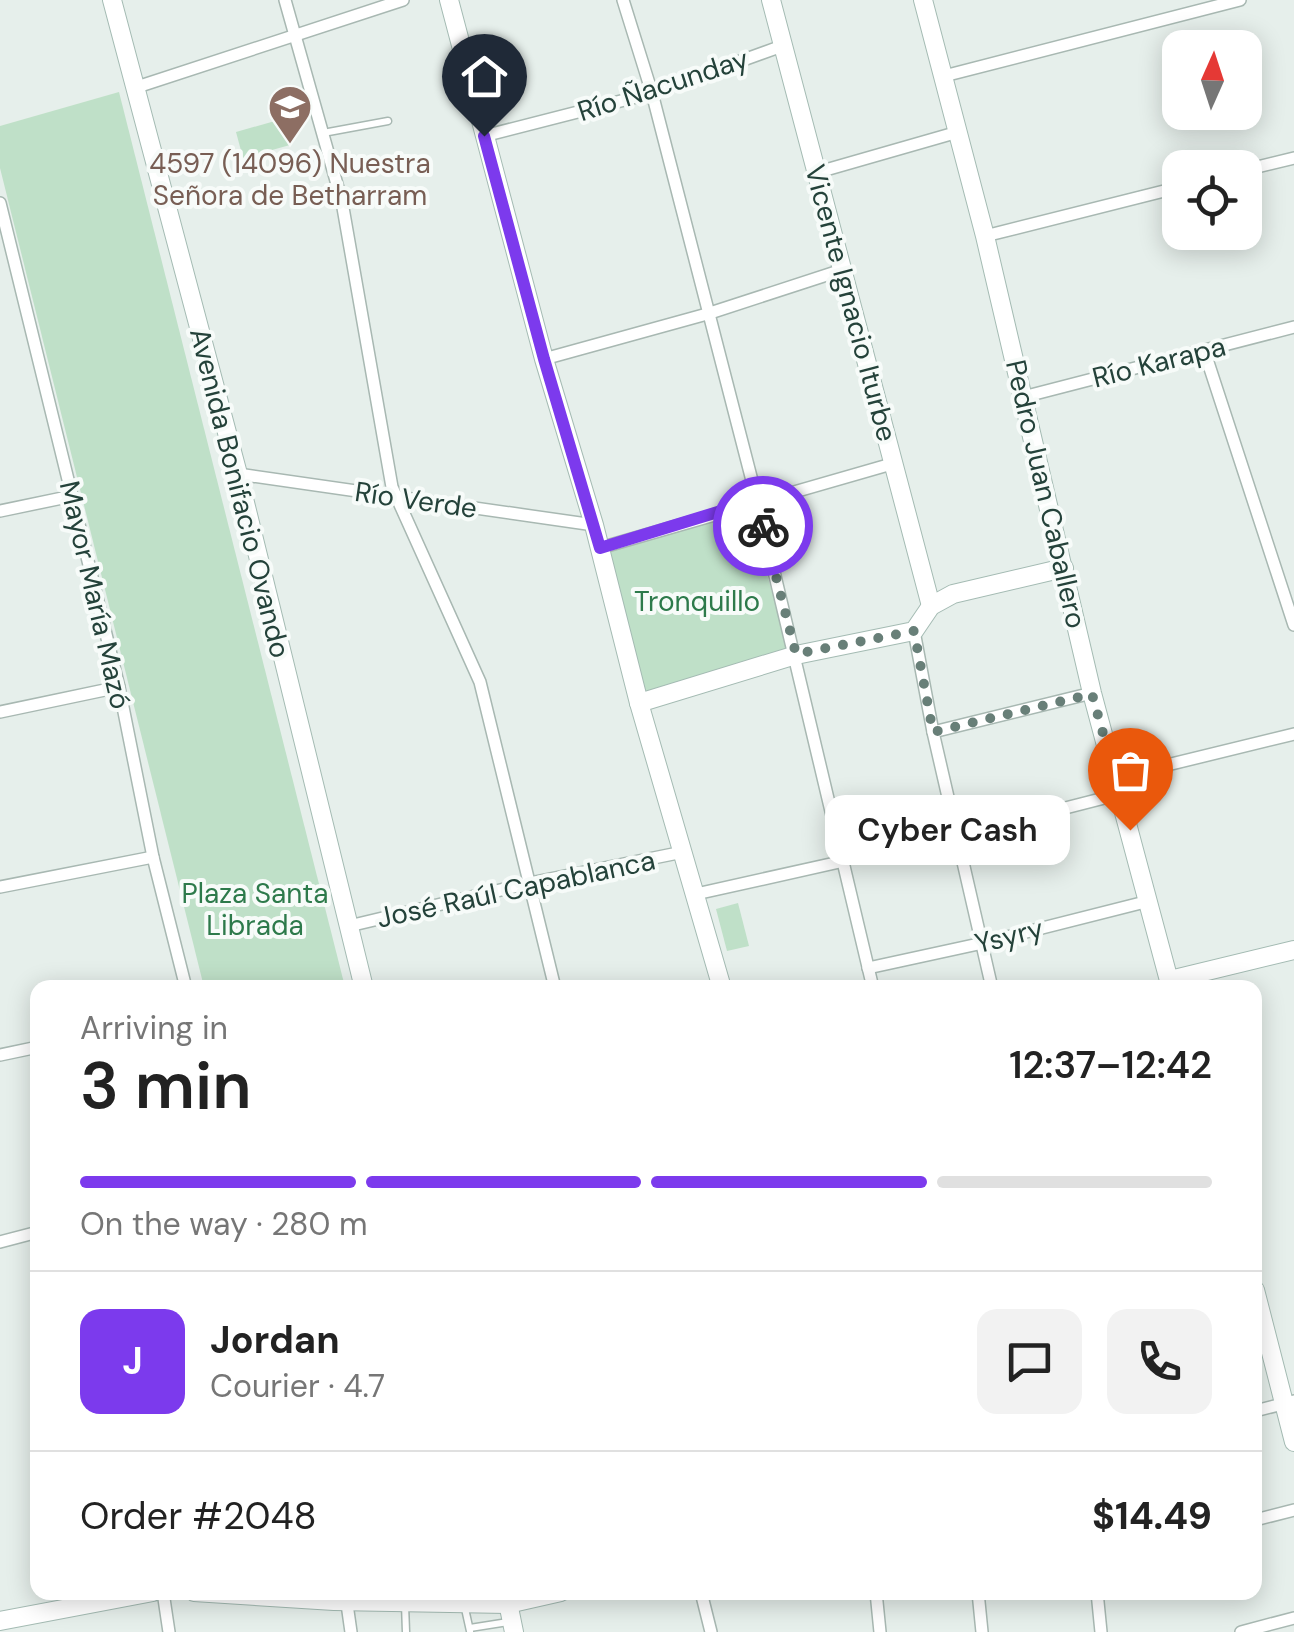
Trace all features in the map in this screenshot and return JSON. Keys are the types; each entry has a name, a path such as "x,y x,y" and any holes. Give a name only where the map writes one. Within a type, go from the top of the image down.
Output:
{"street":[{"name":"Avenida Bonifacio Ovando","path":"112,0 238,474 362,980"},
{"path":"286,0 342,202 396,498 475,667 553,980"},
{"path":"134,88 404,0"},
{"path":"450,0 544,359 720,980"},
{"path":"623,0 652,93 796,654 871,980"},
{"name":"Vicente Ignacio Iturbe","path":"771,0 931,606"},
{"name":"Pedro Juan Caballero","path":"923,0 985,236 1092,694 1170,980"},
{"path":"944,76 1240,0"},
{"name":"Río Ñacunday","path":"484,136 652,93 782,46"},
{"path":"816,173 958,132"},
{"path":"1262,166 1294,158"},
{"path":"985,236 1162,191"},
{"name":"Mayor María Mazó","path":"0,203 118,687 184,980"},
{"path":"544,359 708,314 842,270"},
{"name":"Río Karapa","path":"1023,396 1294,328"},
{"path":"1204,350 1294,625"},
{"path":"600,548 895,463"},
{"name":"Río Verde","path":"238,474 594,525"},
{"path":"0,511 72,496"},
{"path":"639,703 796,654 914,631 931,606 953,594 1064,568"},
{"path":"914,631 933,732 990,980"},
{"path":"0,712 118,687"},
{"path":"933,732 1092,694"},
{"path":"956,836 1294,734"},
{"name":"José Raúl Capablanca","path":"349,926 530,882 683,852"},
{"path":"0,887 154,857"},
{"path":"696,894 844,861"},
{"name":"Ysyry","path":"868,968 1150,901"},
{"path":"1185,980 1294,950"},
{"path":"0,1054 30,1048"},
{"path":"0,1242 30,1234"},
{"path":"1262,1317 1289,1402 1294,1442"},
{"path":"1262,1409 1289,1402"},
{"path":"1262,1518 1294,1510"},
{"path":"0,1621 111,1600"},
{"path":"164,1600 169,1632"},
{"path":"346,1600 351,1632"},
{"path":"381,1600 464,1603 510,1612 541,1600"},
{"path":"703,1600 711,1632"},
{"path":"877,1600 880,1632"},
{"path":"979,1600 982,1632"},
{"path":"1098,1600 1101,1632"},
{"path":"1241,1632 1294,1618"}],"lane":[{"path":"322,133 388,121"},
{"path":"404,1602 406,1632"},
{"path":"464,1603 470,1630 510,1612"}],"green space":[{"name":"Plaza Santa Librada","path":"119,92 343,980 202,980 0,168 0,126"},
{"path":"282,119 290,145 243,158 236,132"},
{"name":"Tronquillo","path":"749,509 788,650 642,692 606,552"},
{"path":"738,903 749,946 727,951 716,909"}],"way so far":[{"path":"763,526 796,654 914,631 933,732 1092,694 1130,830"}],"place":[{"name":"4597 (14096) Nuestra Señora de Betharram","path":"290,145"},
{"name":"Cyber Cash","path":"1130,830"}],"route":[{"path":"484,136 600,548 757,500 763,526"}]}
